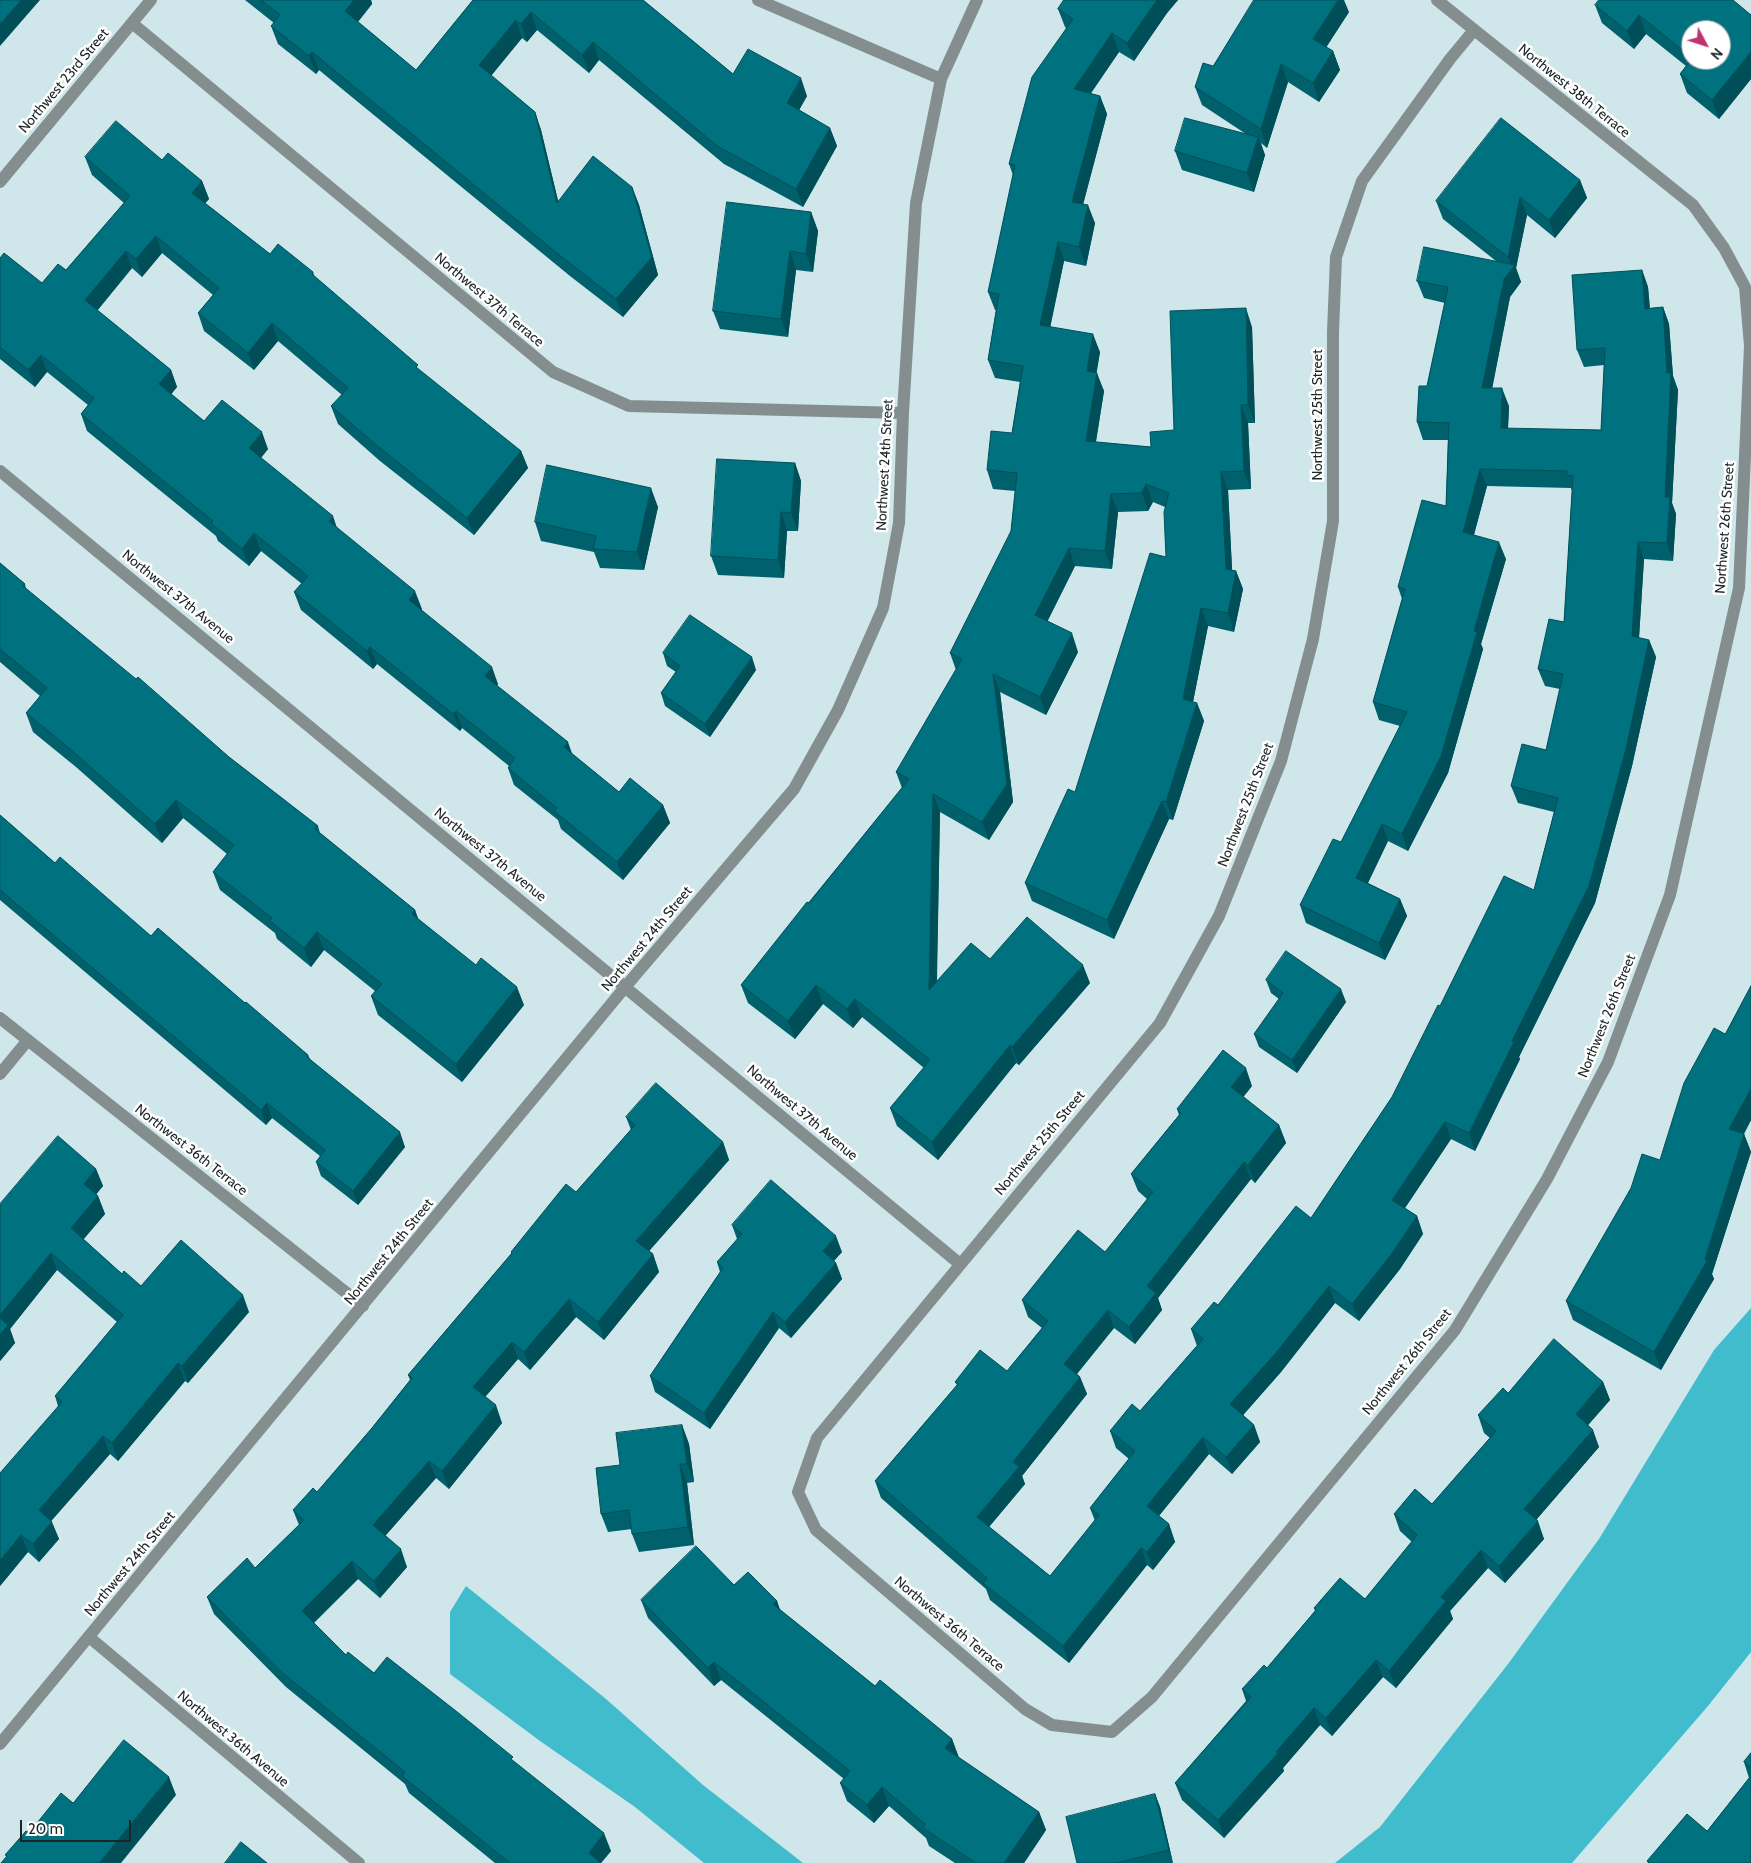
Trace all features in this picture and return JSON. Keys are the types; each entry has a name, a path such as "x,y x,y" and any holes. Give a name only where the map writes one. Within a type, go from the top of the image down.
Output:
{"street":[{"name":"Northwest 23rd Street","path":"0,182 150,0"},
{"path":"758,0 941,79"},
{"name":"Northwest 24th Street","path":"0,1744 626,986 794,789 838,710 883,608 899,523 903,413 916,203 941,79 978,0"},
{"name":"Northwest 38th Terrace","path":"1437,0 1693,205"},
{"name":"Northwest 37th Terrace","path":"132,23 553,372 629,406 903,413"},
{"name":"Northwest 25th Street","path":"798,1492 817,1438 1160,1023 1219,916 1282,761 1313,639 1333,521 1333,332 1336,257 1362,181 1450,59 1474,30"},
{"name":"Northwest 26th Street","path":"1112,1732 1152,1696 1455,1330 1547,1179 1608,1062 1670,895 1738,588 1750,346 1745,287 1724,248 1693,205"},
{"name":"Northwest 37th Avenue","path":"0,471 626,986 960,1264"},
{"name":"Northwest 36th Terrace","path":"0,1018 363,1306"},
{"path":"0,1074 28,1040"},
{"name":"Northwest 36th Terrace","path":"798,1492 816,1530 1025,1709 1052,1725 1112,1732"},
{"name":"Northwest 36th Avenue","path":"89,1637 359,1863"}],"water":[{"path":"1751,1308 1751,1652 1708,1706 1572,1863 1335,1863 1380,1827 1508,1664 1599,1539 1714,1350"},
{"path":"466,1586 606,1699 703,1785 803,1863 704,1863 635,1807 540,1741 450,1674 450,1612"}],"building":[{"path":"0,0 21,0 0,24"},
{"path":"261,0 354,0 345,11 416,70 473,0 643,0 733,74 748,49 801,78 787,103 830,128 796,189 717,146 593,42 582,55 531,12 521,24 516,20 479,65 535,112 557,203 593,156 632,187 652,257 616,299 563,258 312,52 309,56 271,26 280,15"},
{"path":"1064,0 1157,0 1127,43 1112,33 1074,89 1100,96 1072,202 1088,205 1079,247 1058,242 1040,325 1093,334 1087,371 1097,373 1086,441 1151,447 1150,432 1174,430 1170,311 1246,308 1248,405 1241,405 1244,471 1221,472 1226,569 1236,571 1228,613 1201,608 1183,699 1197,703 1166,802 1162,801 1107,920 1025,883 1068,789 1075,792 1150,553 1166,557 1164,512 1169,493 1146,484 1142,493 1111,494 1105,551 1069,548 1035,615 1072,633 1040,697 993,674 1007,784 982,822 933,794 929,990 971,943 990,959 1027,917 1083,965 1012,1047 1010,1045 932,1142 890,1108 930,1060 855,999 847,1009 816,985 788,1021 741,985 909,779 896,772 962,659 950,653 1011,531 1017,473 987,470 991,431 1012,433 1023,366 988,360 999,294 988,292 1015,165 1009,164 1032,77 1073,19 1058,9"},
{"path":"1254,0 1338,0 1313,39 1333,51 1313,83 1281,64 1261,129 1195,87 1203,63 1213,66"},
{"path":"1599,0 1733,0 1751,15 1751,52 1712,100 1680,74 1683,70 1731,70 1731,20 1681,20 1681,49 1639,15 1627,31 1595,5"},
{"path":"1185,118 1258,137 1247,173 1175,151"},
{"path":"1501,118 1580,180 1549,220 1520,197 1508,257 1436,201"},
{"path":"116,121 162,160 168,153 202,181 192,193 270,254 278,244 313,272 312,274 418,365 416,367 521,451 467,518 331,406 348,388 272,323 248,353 198,313 219,288 156,236 136,259 126,251 85,300 171,370 159,384 204,421 222,400 262,432 249,448 333,516 329,521 415,591 409,600 492,667 485,676 568,742 564,747 619,792 630,778 663,805 617,862 554,811 557,808 508,768 515,758 456,711 453,714 370,647 367,651 294,592 308,576 254,533 242,549 211,523 213,521 81,414 94,398 41,355 28,370 0,347 0,258 4,253 42,283 58,264 66,270 130,196 85,157"},
{"path":"727,202 811,212 806,254 790,251 781,319 713,311"},
{"path":"1424,247 1515,265 1504,279 1482,388 1502,388 1501,428 1601,430 1605,348 1577,350 1572,275 1642,270 1645,309 1663,307 1667,373 1671,373 1665,497 1670,497 1667,543 1638,542 1632,636 1649,640 1626,749 1589,886 1512,1041 1514,1042 1469,1133 1445,1122 1392,1200 1417,1216 1393,1252 1352,1304 1329,1286 1275,1354 1230,1404 1254,1425 1226,1457 1203,1437 1147,1506 1169,1524 1147,1552 1141,1548 1063,1646 983,1583 987,1578 875,1481 958,1384 955,1382 980,1350 1007,1371 1048,1321 1022,1300 1078,1230 1105,1252 1153,1192 1131,1174 1181,1113 1177,1109 1223,1050 1246,1068 1231,1087 1279,1125 1248,1165 1244,1162 1147,1286 1156,1293 1129,1327 1108,1310 1064,1364 1080,1377 1013,1462 1019,1467 977,1517 1050,1576 1099,1515 1090,1508 1135,1451 1110,1431 1132,1404 1140,1411 1203,1339 1191,1329 1214,1302 1218,1305 1296,1206 1311,1218 1392,1097 1438,1005 1440,1006 1504,876 1534,890 1558,798 1511,786 1522,744 1546,750 1563,674 1538,669 1549,619 1564,622 1573,476 1566,475 1567,471 1480,469 1463,532 1499,542 1474,631 1477,632 1441,756 1402,834 1382,824 1356,878 1400,899 1379,943 1300,905 1333,839 1341,842 1407,712 1373,702 1405,589 1398,587 1422,500 1446,506 1449,423 1417,422 1419,386 1427,386 1448,287 1417,281"},
{"path":"717,459 795,463 791,513 781,512 778,560 711,556"},
{"path":"547,465 651,488 637,552 593,549 596,536 535,522"},
{"path":"0,563 25,584 23,586 136,679 138,677 229,757 318,826 315,829 415,910 412,914 476,965 481,958 517,987 456,1064 371,996 382,984 317,932 304,948 270,921 272,918 213,872 234,845 176,800 155,824 69,748 26,713 47,688 0,649"},
{"path":"690,615 752,657 705,724 661,693 680,666 663,653"},
{"path":"0,815 55,863 60,857 151,936 158,928 308,1055 307,1057 400,1132 353,1191 316,1162 325,1150 267,1103 261,1110 0,890"},
{"path":"1286,951 1341,989 1292,1060 1254,1034 1283,993 1266,980"},
{"path":"1751,986 1751,1089 1729,1129 1744,1134 1705,1259 1707,1261 1654,1352 1566,1301 1631,1188 1642,1154 1660,1160 1684,1083 1714,1028 1725,1034"},
{"path":"656,1083 723,1142 636,1241 653,1254 598,1322 569,1299 524,1352 512,1342 473,1387 496,1405 442,1471 429,1461 373,1525 401,1549 374,1581 352,1561 302,1611 346,1655 348,1652 374,1673 387,1657 513,1757 511,1759 604,1833 589,1853 601,1863 510,1863 402,1776 405,1772 279,1670 207,1597 247,1558 255,1568 304,1520 293,1510 313,1488 317,1492 372,1428 412,1378 408,1375 512,1253 566,1184 576,1192 635,1125 626,1117"},
{"path":"58,1136 96,1169 84,1184 98,1196 71,1228 122,1274 124,1271 141,1286 181,1240 243,1295 182,1366 178,1363 112,1443 103,1436 39,1510 52,1522 33,1544 21,1535 0,1560 0,1473 62,1402 55,1396 123,1315 51,1253 0,1315 0,1204"},
{"path":"771,1180 836,1236 823,1251 836,1263 785,1322 773,1312 704,1413 650,1376 723,1268 717,1262 742,1234 732,1225"},
{"path":"0,1318 8,1325 0,1335"},
{"path":"1554,1339 1603,1382 1576,1414 1593,1430 1524,1509 1538,1521 1499,1566 1481,1550 1441,1597 1446,1601 1389,1671 1376,1660 1326,1718 1314,1708 1276,1752 1278,1753 1218,1820 1175,1783 1251,1697 1242,1689 1264,1665 1267,1668 1316,1610 1314,1608 1340,1578 1365,1599 1417,1535 1394,1514 1415,1489 1432,1504 1496,1431 1478,1415 1503,1388 1508,1393"},
{"path":"682,1425 687,1464 680,1464 688,1527 632,1534 629,1510 601,1514 596,1468 620,1465 616,1433"},
{"path":"696,1546 734,1585 748,1572 777,1601 773,1604 875,1686 880,1680 952,1739 945,1748 1039,1812 1004,1863 976,1863 923,1828 925,1824 882,1787 867,1805 840,1783 850,1771 714,1662 708,1668 641,1600"},
{"path":"124,1740 169,1777 99,1863 1,1863 7,1856 5,1855 26,1831 29,1833 61,1793 73,1803"},
{"path":"1751,1753 1751,1768 1744,1762"},
{"path":"1751,1776 1751,1863 1650,1863 1647,1861 1687,1814 1707,1831"},
{"path":"1155,1794 1169,1850 1117,1863 1077,1863 1066,1817"},
{"path":"241,1842 267,1863 225,1863"}]}
